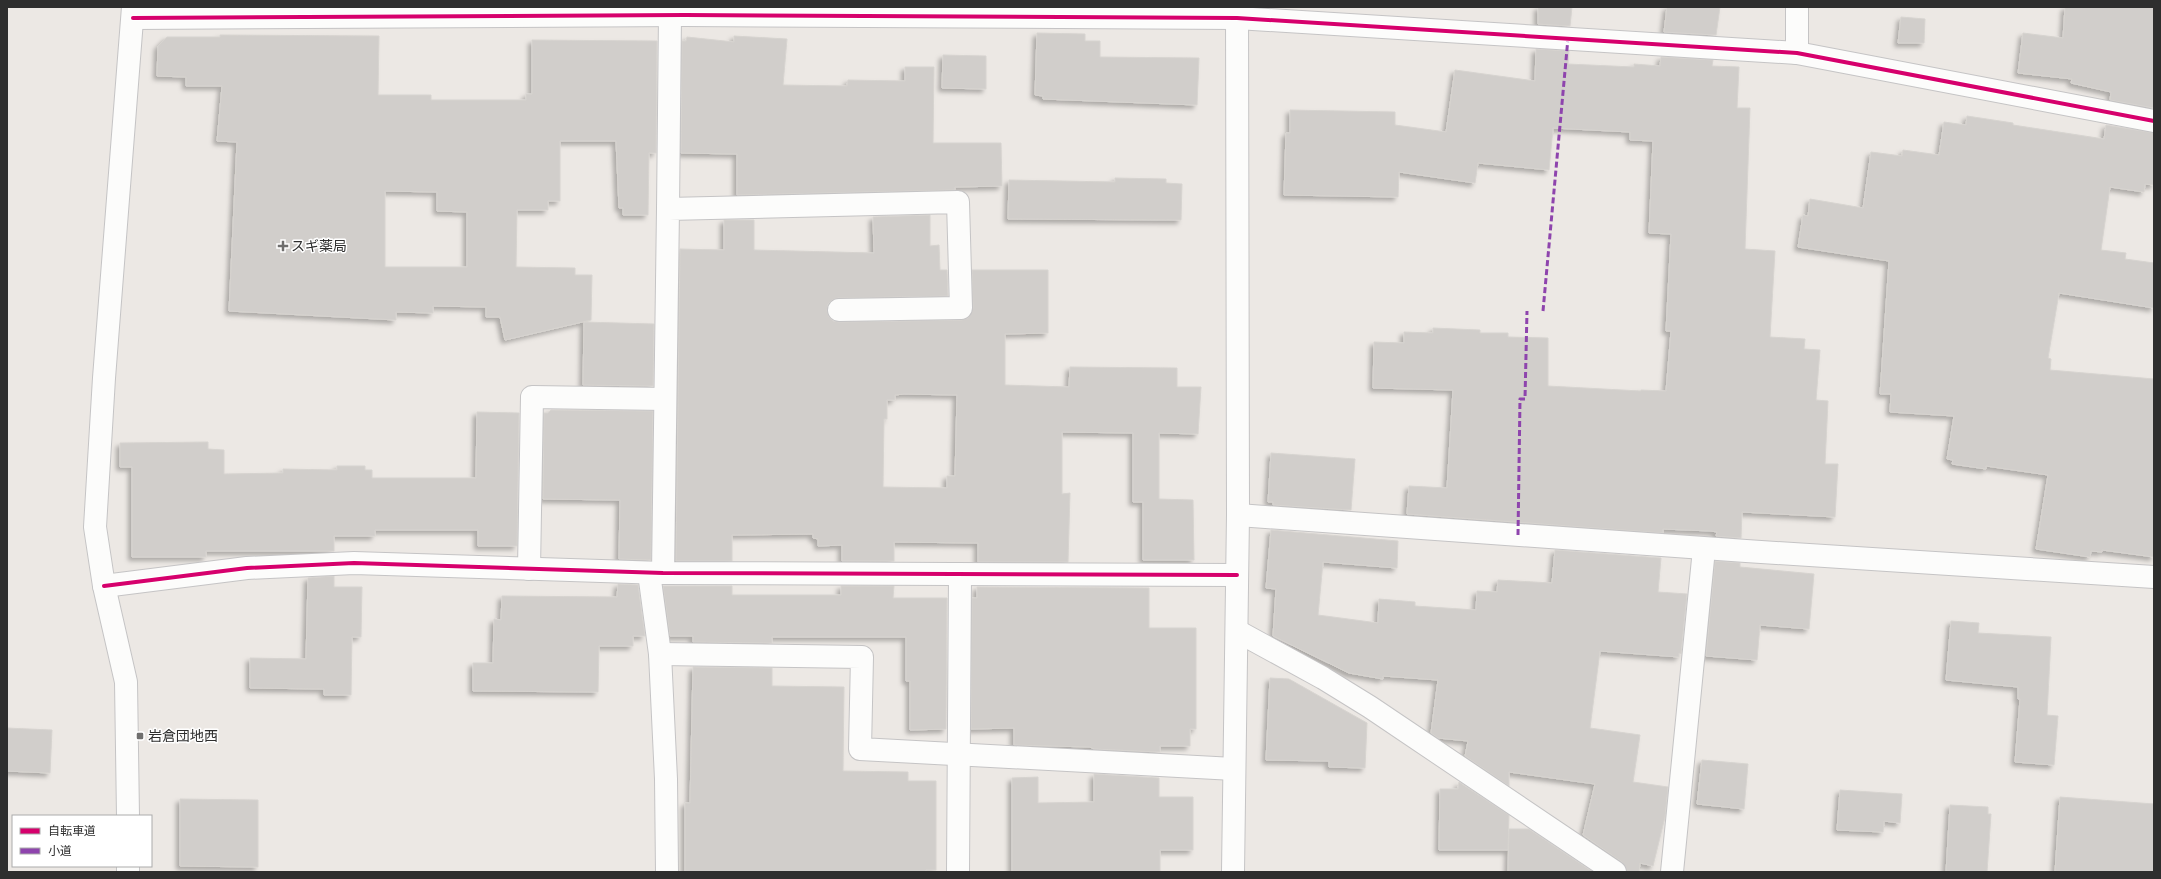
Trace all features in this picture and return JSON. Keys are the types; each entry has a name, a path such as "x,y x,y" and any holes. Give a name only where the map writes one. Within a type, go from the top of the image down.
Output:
{"street":[{"path":"1797,7 1797,52"},
{"path":"667,872 666,779 656,573 665,399 668,209 680,12"},
{"path":"1233,872 1238,515 1237,12"},
{"path":"128,815 126,682 104,586 95,527 104,378 133,13 1237,12 1797,52 2154,121"},
{"path":"668,209 958,202 961,308 839,310"},
{"path":"529,569 532,397 665,399"},
{"path":"1238,515 1704,549 2154,578"},
{"path":"1672,872 1704,549"},
{"path":"104,586 247,568 354,563 656,573 960,576 1237,575"},
{"path":"958,872 960,755 960,576"},
{"path":"1237,631 1323,678 1370,707 1615,872"},
{"path":"660,654 862,657 860,749 1234,769"}],"building":[{"path":"1538,7 1572,7 1570,26 1538,24"},
{"path":"1667,7 1720,7 1716,35 1664,32"},
{"path":"2065,7 2154,7 2154,108 2110,100 2111,92 2071,83 2072,79 2018,73 2023,33 2063,38"},
{"path":"1901,17 1925,19 1924,43 1898,43"},
{"path":"1037,33 1085,34 1085,41 1100,41 1100,57 1199,58 1197,105 1043,99 1043,96 1035,95"},
{"path":"220,35 379,36 378,95 431,95 431,100 526,100 526,94 532,94 532,40 657,41 656,153 649,153 648,215 623,215 623,208 619,208 616,141 560,141 560,201 548,201 548,210 517,210 516,267 575,268 575,275 592,275 591,320 505,340 500,317 486,317 486,307 433,306 433,313 396,312 396,320 229,311 237,142 217,141 222,86 186,86 186,77 157,76 158,46 167,37 220,37","holes":["385,191 437,192 437,211 467,212 467,267 385,267"]},
{"path":"734,36 787,39 783,85 847,86 848,80 905,81 905,67 934,67 933,143 1001,143 1002,186 955,187 955,190 737,195 737,154 681,153 682,41 686,41 687,37 734,42"},
{"path":"1536,49 1569,51 1568,64 1634,67 1634,64 1660,66 1661,57 1713,60 1712,66 1739,67 1737,108 1750,108 1745,249 1775,251 1770,337 1805,339 1804,349 1820,350 1816,400 1828,401 1825,464 1838,464 1835,517 1742,512 1741,538 1716,536 1717,532 1711,531 1663,529 1663,533 1407,514 1409,486 1447,488 1453,390 1373,388 1374,342 1404,343 1404,332 1433,333 1433,328 1480,330 1480,333 1508,333 1508,337 1548,338 1548,386 1666,391 1671,331 1666,331 1671,234 1649,233 1653,141 1630,140 1630,132 1553,128 1549,170 1478,163 1475,183 1399,172 1398,197 1284,195 1286,133 1290,133 1290,110 1395,112 1395,125 1446,132 1455,70 1535,81"},
{"path":"943,55 986,56 986,89 942,88"},
{"path":"1967,116 2013,123 2013,125 2104,139 2106,125 2154,133 2154,185 2145,184 2144,192 2110,187 2101,250 2126,253 2125,259 2154,263 2154,308 2059,293 2048,358 2051,359 2050,370 2154,379 2154,557 2102,550 2102,552 2091,551 2090,557 2036,549 2048,475 1986,466 1986,469 1952,464 1953,460 1947,459 1954,416 1890,412 1891,394 1880,394 1889,261 1798,247 1803,215 1808,216 1810,199 1863,208 1871,152 1902,156 1903,150 1939,155 1944,122 1966,125"},
{"path":"1115,178 1166,179 1166,183 1182,184 1181,220 1008,219 1009,180 1115,182"},
{"path":"930,215 930,246 939,245 940,270 947,270 948,296 838,298 832,300 828,304 827,311 829,317 833,321 962,320 968,318 973,308 972,270 1048,270 1048,333 1005,334 1005,385 1069,387 1070,367 1177,368 1177,387 1201,387 1198,434 1159,433 1159,499 1193,500 1194,560 1143,560 1143,502 1133,502 1133,433 1062,432 1062,494 1070,493 1068,562 978,562 978,543 894,542 894,561 842,561 842,545 818,546 818,539 813,538 813,534 732,535 732,561 676,561 680,249 724,250 724,220 754,220 754,250 874,253 873,217","holes":["904,394 957,395 955,476 947,476 947,488 883,487 884,419 887,419 887,400 895,400 895,395"]},
{"path":"584,322 654,324 653,386 583,385"},
{"path":"551,410 653,411 651,560 619,559 620,500 543,499 544,413 548,413"},
{"path":"477,412 519,413 517,546 478,546 478,530 375,530 375,536 334,536 334,551 206,551 206,557 132,557 132,467 120,467 120,443 208,442 208,449 224,450 224,474 283,473 283,469 337,470 337,466 365,466 365,470 372,470 372,478 476,478"},
{"path":"1271,453 1355,459 1351,510 1273,505 1273,502 1268,502"},
{"path":"1271,530 1398,541 1397,568 1323,562 1318,615 1378,623 1379,599 1415,602 1415,606 1476,610 1477,591 1497,592 1498,580 1552,583 1555,550 1661,558 1658,592 1687,594 1681,654 1679,653 1679,657 1600,651 1590,728 1640,735 1633,782 1668,787 1665,817 1653,866 1640,863 1639,872 1627,872 1622,862 1583,835 1595,784 1509,772 1509,786 1465,756 1468,741 1438,738 1431,733 1438,680 1383,676 1383,679 1349,673 1273,636 1276,589 1266,588"},
{"path":"1715,561 1740,563 1740,567 1814,574 1809,629 1760,625 1757,660 1706,656"},
{"path":"334,576 334,587 362,587 361,637 352,637 351,695 324,695 324,689 250,688 250,658 306,659 308,578"},
{"path":"618,584 638,585 645,636 633,636 633,646 599,646 598,692 473,691 473,663 493,663 494,619 501,620 502,596 617,597"},
{"path":"663,586 732,586 732,595 841,595 841,586 894,586 893,598 947,598 946,729 910,730 910,681 906,681 906,637 772,637 772,643 693,642 693,636 670,636"},
{"path":"977,587 1149,588 1149,628 1196,628 1196,729 1190,729 1190,746 1160,746 1160,752 1094,749 1090,747 1014,745 1014,728 971,729 972,598 977,598"},
{"path":"1951,621 1979,623 1978,633 2051,637 2047,715 2058,716 2054,765 2015,762 2020,699 2018,699 2018,687 1946,680"},
{"path":"693,667 772,668 772,686 844,687 843,771 908,772 908,781 936,781 936,870 926,870 926,872 685,872 685,803 690,803"},
{"path":"1270,678 1289,679 1367,723 1365,768 1329,767 1329,761 1266,760"},
{"path":"7,728 52,730 50,773 7,771"},
{"path":"1702,760 1748,764 1744,809 1697,804"},
{"path":"1094,774 1159,778 1159,797 1193,797 1193,850 1160,850 1160,872 1012,872 1012,778 1038,777 1038,803 1094,802"},
{"path":"1459,782 1509,815 1508,850 1439,850 1440,789 1458,789"},
{"path":"1840,790 1902,794 1900,823 1884,821 1883,832 1837,830"},
{"path":"2060,797 2154,804 2154,872 2055,872"},
{"path":"180,799 258,800 258,867 180,866"},
{"path":"1950,805 1988,807 1988,814 1991,814 1987,872 1946,872"},
{"path":"1509,829 1529,829 1593,872 1508,872"}],"marked path":[{"path":"1543,311 1568,38"},
{"path":"1518,535 1520,399 1525,399 1527,311"}],"cycle path":[{"path":"133,18 685,15 1237,18 1797,53 2154,121"},
{"path":"104,586 247,568 354,563 663,573 1237,575"}],"place":[{"name":"スギ薬局","path":"283,246"},
{"name":"岩倉団地西","path":"140,736"}]}
